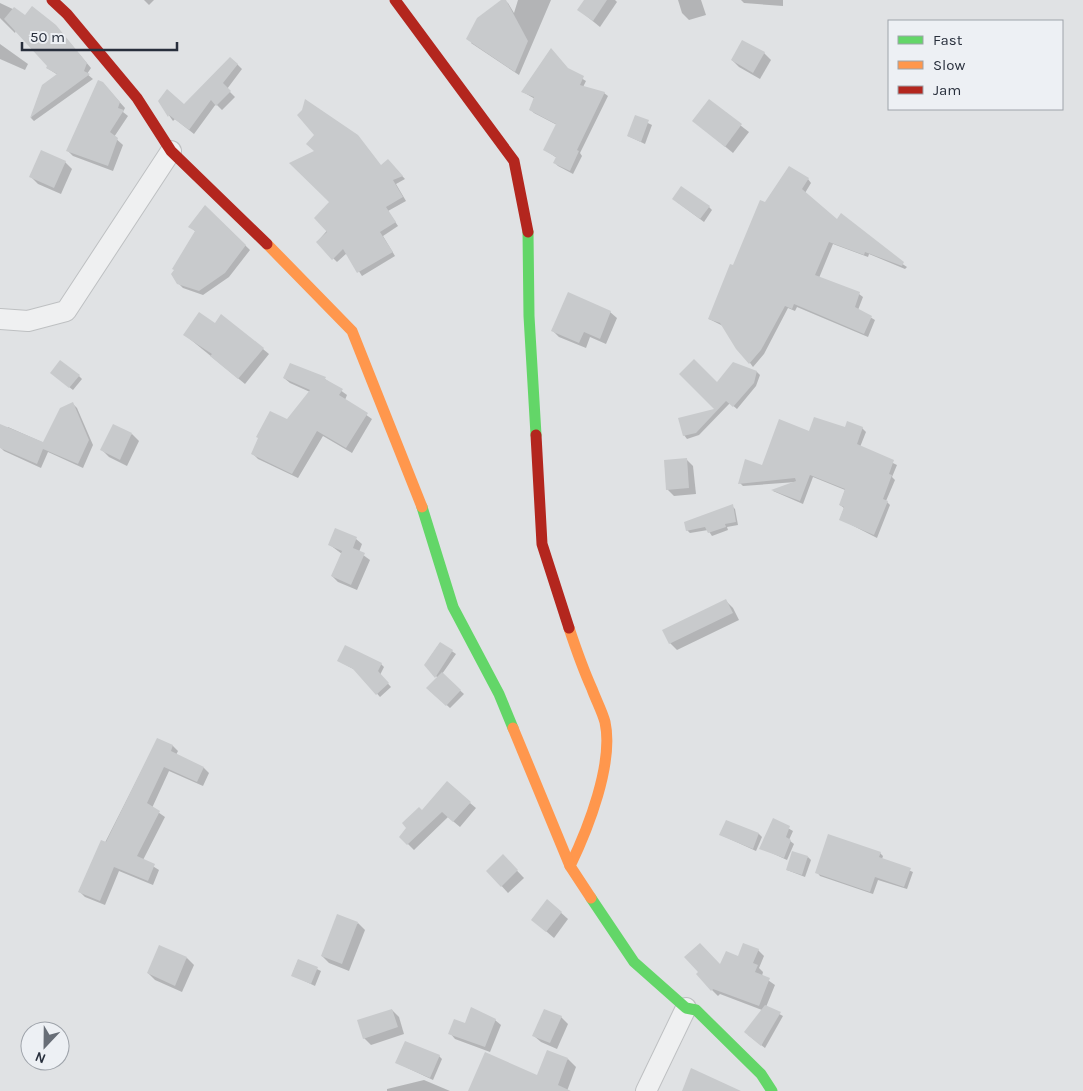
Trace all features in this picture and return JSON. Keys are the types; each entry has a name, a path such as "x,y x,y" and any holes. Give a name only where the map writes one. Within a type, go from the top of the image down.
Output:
{"main road":[{"path":"52,0 67,14 137,98 171,150 241,217 352,331 416,487 453,607 499,694 570,866 634,962 686,1008 696,1010 761,1074 772,1091"},
{"path":"395,0 514,161 528,224 529,316 542,544 579,658 605,722 605,762 601,783 584,837 570,866"}],"street":[{"path":"0,319 28,321 66,311 171,150"},
{"path":"646,1091 686,1008"}],"building":[{"path":"501,0 506,0 528,41 515,72 466,39 477,18"},
{"path":"584,0 607,0 593,21 577,10"},
{"path":"32,6 56,25 87,63 84,71 90,74 30,118 42,85 57,74 46,68 47,66 4,19 14,7 25,15"},
{"path":"742,40 765,52 753,73 731,60"},
{"path":"551,48 568,68 584,76 580,85 605,92 577,150 579,151 570,171 553,163 556,157 543,150 556,124 529,110 534,97 521,92"},
{"path":"230,57 238,64 223,83 231,91 216,106 211,100 189,130 169,115 168,117 158,101 167,89 184,104"},
{"path":"98,80 103,82 120,102 118,108 124,110 110,132 118,138 108,166 66,151"},
{"path":"305,99 358,135 381,165 388,159 403,176 393,180 403,197 386,207 396,222 380,232 393,252 357,273 343,249 332,260 316,242 327,232 314,218 329,202 289,163 314,151 306,144 314,135 297,115 302,110"},
{"path":"709,99 742,124 725,147 692,121"},
{"path":"635,115 649,120 641,142 627,136"},
{"path":"41,150 66,161 54,188 29,177"},
{"path":"789,166 809,178 802,189 837,219 841,213 904,262 902,266 865,252 864,255 829,242 815,275 860,292 855,307 872,316 864,334 794,304 792,309 785,306 761,350 749,364 736,349 720,323 708,319 730,264 733,265 760,200 765,202"},
{"path":"681,186 710,206 700,219 672,199"},
{"path":"205,205 246,245 225,273 199,291 177,284 171,274 174,270 172,269 195,231 188,227"},
{"path":"568,292 611,311 600,339 584,332 579,343 551,331"},
{"path":"199,312 215,323 221,314 264,348 238,379 210,356 212,354 183,335"},
{"path":"694,359 717,382 733,362 757,371 754,383 733,407 726,401 696,433 683,436 678,418 714,409 679,374"},
{"path":"60,360 80,375 69,388 50,373"},
{"path":"290,363 326,377 325,379 343,389 339,395 368,413 346,448 317,431 292,474 251,454 258,438 256,437 270,411 287,419 310,390 283,378"},
{"path":"73,402 89,440 78,464 43,449 37,464 0,448 0,424 43,442 60,408"},
{"path":"814,417 845,427 847,421 863,427 857,444 894,460 889,474 892,475 883,499 888,501 874,535 839,520 844,507 839,505 845,489 810,475 800,501 771,490 796,481 795,478 738,484 745,459 762,465 779,419 809,431"},
{"path":"113,424 132,433 120,460 100,450"},
{"path":"687,458 689,488 666,490 664,460"},
{"path":"733,504 736,522 725,524 726,527 708,533 705,527 686,531 684,522"},
{"path":"335,528 357,537 353,548 365,553 351,585 331,576 342,551 328,545"},
{"path":"726,599 733,613 669,644 662,630"},
{"path":"440,642 453,650 435,678 424,665"},
{"path":"345,645 382,663 378,671 389,683 376,695 353,669 337,661"},
{"path":"442,672 461,690 446,706 426,688"},
{"path":"157,738 173,745 171,751 204,767 197,782 164,767 147,803 160,811 137,856 155,864 148,881 114,867 100,901 78,892 101,840 106,842"},
{"path":"447,781 471,802 453,822 442,812 407,845 399,837 406,828 402,823 419,807 422,810"},
{"path":"773,818 790,826 786,837 791,840 784,858 759,849"},
{"path":"726,820 759,833 753,849 719,835"},
{"path":"828,834 881,852 879,857 911,868 904,887 875,877 870,892 815,873"},
{"path":"792,851 808,856 802,875 786,870"},
{"path":"503,854 518,870 501,887 486,871"},
{"path":"547,899 562,912 546,932 531,920"},
{"path":"337,914 358,922 342,964 321,956"},
{"path":"700,943 720,964 726,951 738,956 743,943 759,949 753,963 758,965 755,972 770,978 759,1006 713,989 711,991 696,974 698,972 684,957"},
{"path":"159,945 187,957 175,986 147,973"},
{"path":"298,959 318,967 311,984 291,976"},
{"path":"765,1005 781,1012 761,1046 744,1032"},
{"path":"471,1007 496,1019 485,1047 448,1034 454,1019 465,1023"},
{"path":"392,1009 398,1027 363,1039 357,1020"},
{"path":"544,1009 562,1016 550,1043 532,1036"},
{"path":"405,1041 440,1055 430,1078 395,1063"},
{"path":"547,1050 568,1058 558,1085 571,1091 468,1091 485,1052 537,1075"},
{"path":"691,1068 741,1091 682,1091"}],"traffic: fast":[{"path":"528,232 529,316 536,435"},
{"path":"422,507 453,607 499,694 513,728"},
{"path":"591,898 634,962 686,1008 696,1010 761,1074 772,1091"}],"traffic: slow":[{"path":"267,244 352,331 422,507"},
{"path":"569,628 604,718 607,738 606,757 598,796 570,866 591,898"},
{"path":"513,728 570,866"}],"traffic: jam":[{"path":"52,0 67,14 137,98 171,151 267,244"},
{"path":"395,0 514,161 528,232"},
{"path":"536,435 542,544 569,628"}]}
